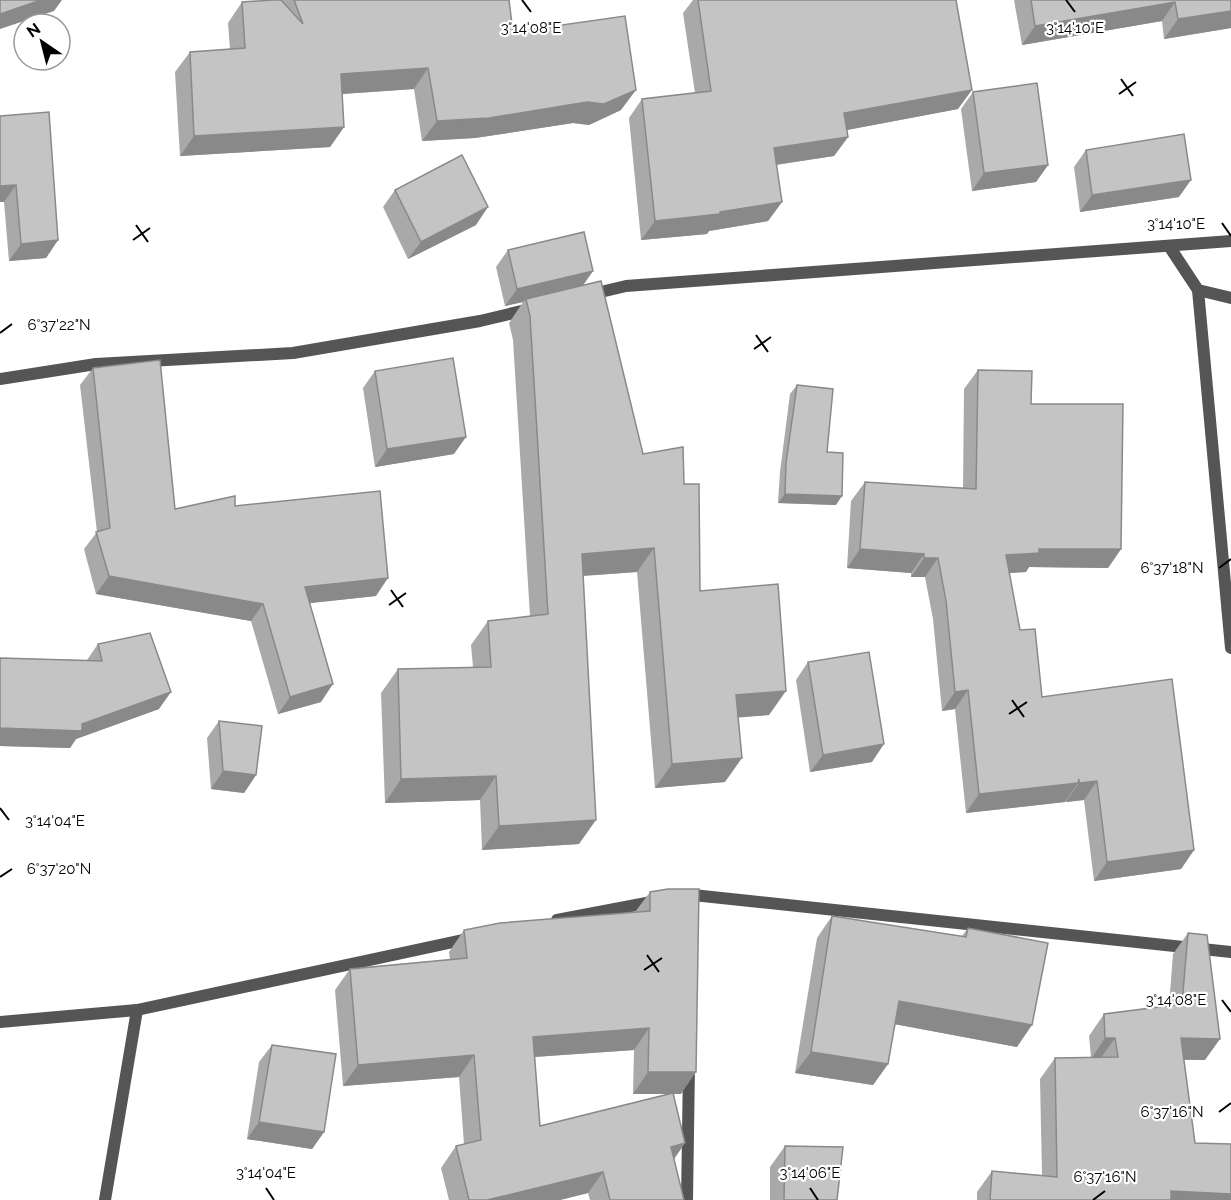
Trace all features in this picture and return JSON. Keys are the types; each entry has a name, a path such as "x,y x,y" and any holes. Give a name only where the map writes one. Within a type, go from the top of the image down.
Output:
{"street":[{"path":"581,296 626,286 1231,241"},
{"path":"1169,246 1198,290 1231,648"},
{"path":"1198,290 1231,298"},
{"path":"0,379 96,364 293,353 480,321 547,305"},
{"path":"540,924 693,901 1231,951"},
{"path":"0,1022 137,1010 482,936"},
{"path":"105,1200 137,1010"},
{"path":"687,1200 689,1059"}],"building":[{"path":"0,0 41,0 0,14"},
{"path":"281,0 303,24 294,0 509,0 513,32 625,16 636,90 604,104 587,102 489,118 437,121 428,68 341,74 344,127 194,136 190,52 245,48 242,2"},
{"path":"698,0 956,0 972,90 844,113 848,137 774,148 782,202 720,212 720,214 655,221 642,99 711,91"},
{"path":"1031,0 1231,0 1231,11 1178,19 1175,2 1035,26"},
{"path":"1037,83 1048,165 984,173 973,92"},
{"path":"49,112 58,240 21,244 16,185 0,186 0,116"},
{"path":"1184,134 1191,180 1092,195 1086,150"},
{"path":"462,155 488,207 421,242 395,190"},
{"path":"584,232 593,271 517,289 508,250"},
{"path":"601,281 643,454 683,447 684,484 699,484 700,591 778,584 786,691 736,695 742,758 672,764 654,548 582,554 596,820 499,826 496,776 401,779 398,669 491,667 488,621 548,614 530,316 526,299"},
{"path":"453,358 466,437 387,449 375,371"},
{"path":"160,360 175,509 235,496 235,506 380,491 388,578 305,587 333,684 290,697 263,604 109,576 96,532 110,528 93,368"},
{"path":"978,370 1032,371 1031,404 1123,404 1121,549 1039,549 1039,553 1006,555 1020,630 1035,629 1042,697 1172,679 1194,850 1107,862 1097,781 1079,783 1079,779 1078,783 979,794 968,690 955,692 946,601 938,558 924,558 924,554 860,549 865,482 976,489"},
{"path":"797,385 833,389 827,452 843,453 842,496 785,494 786,463"},
{"path":"150,633 171,692 82,724 82,731 0,728 0,658 102,661 98,644"},
{"path":"869,652 884,744 823,755 808,662"},
{"path":"219,721 262,726 256,775 223,771"},
{"path":"668,889 699,889 696,1072 648,1072 649,1028 533,1037 540,1126 673,1093 685,1143 671,1147 684,1200 610,1200 603,1172 487,1200 469,1200 456,1146 481,1140 474,1055 358,1065 350,969 467,958 464,930 500,923 650,911 650,892"},
{"path":"832,916 966,937 968,928 1048,943 1032,1025 899,1001 888,1064 811,1052"},
{"path":"1188,933 1207,935 1220,1039 1181,1038 1195,1143 1231,1144 1231,1194 1171,1191 1171,1200 990,1200 992,1171 1057,1177 1055,1058 1118,1057 1115,1038 1105,1038 1104,1014 1182,1004"},
{"path":"272,1045 336,1054 324,1132 259,1122"},
{"path":"785,1146 843,1147 837,1200 784,1200"}]}
